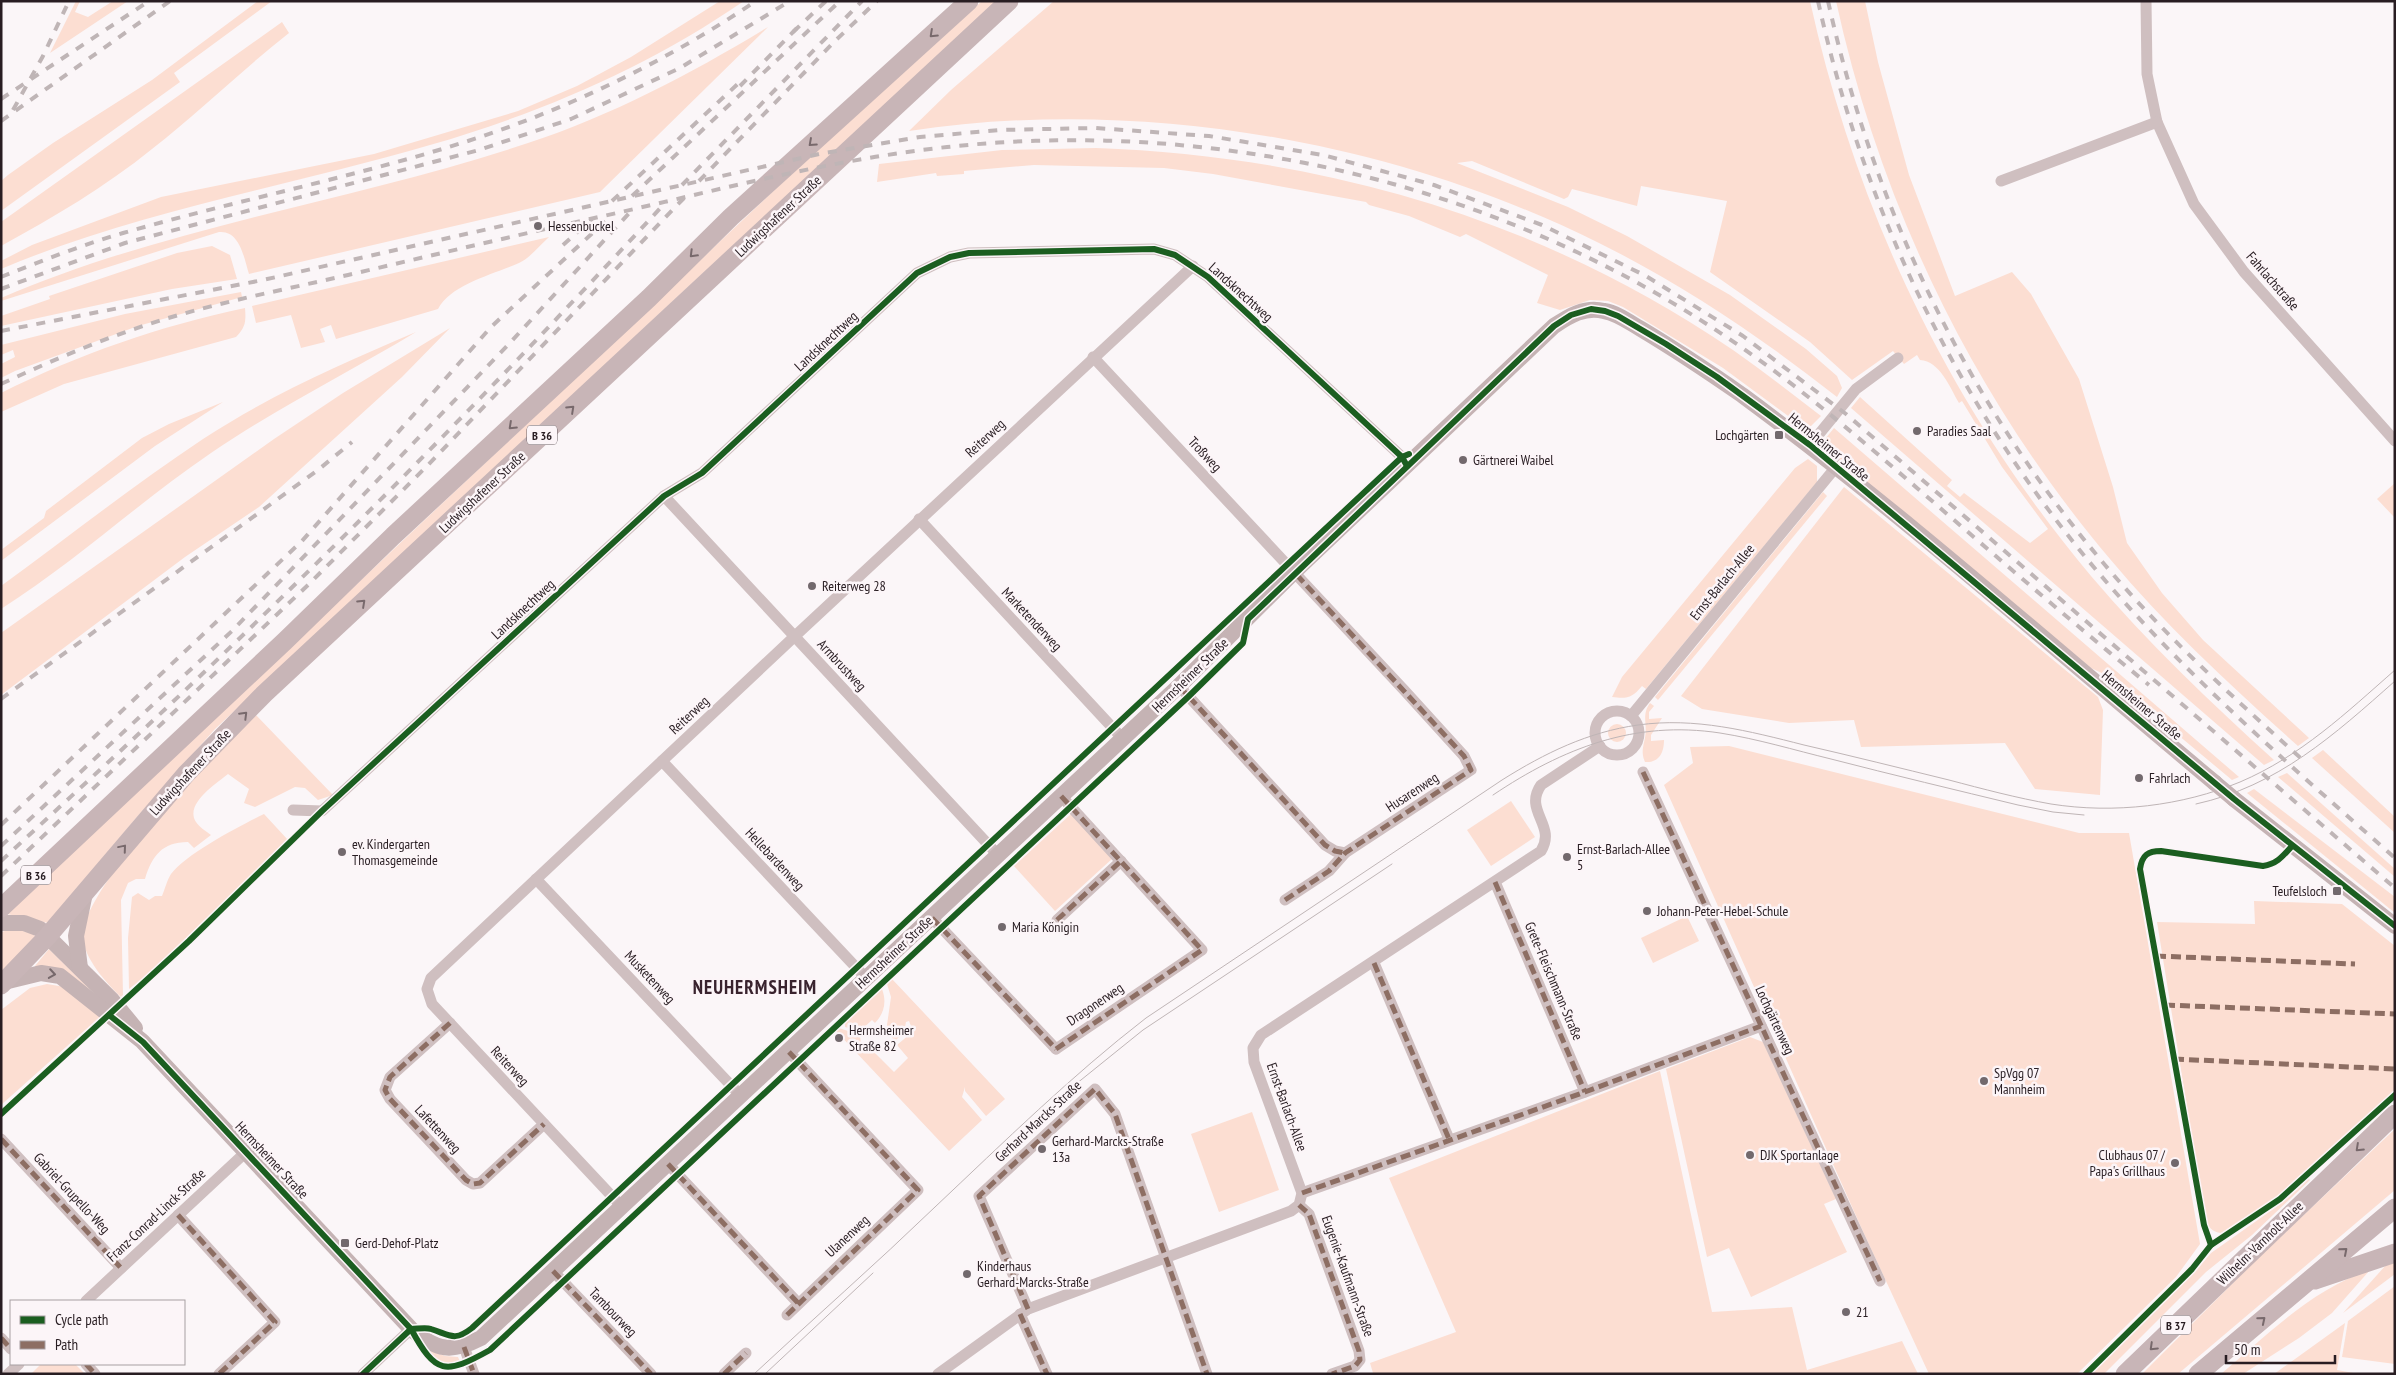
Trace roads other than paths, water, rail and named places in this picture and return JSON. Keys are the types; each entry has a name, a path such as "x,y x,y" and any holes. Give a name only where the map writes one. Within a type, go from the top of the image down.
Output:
{"main road":[{"name":"Ludwigshafener Straße","path":"1,908 278,648 393,536 648,298 731,217 969,1"},
{"name":"Ludwigshafener Straße","path":"3,984 47,937 186,774 264,694 1009,1"},
{"name":"Wilhelm-Varnholt-Allee","path":"2126,1374 2395,1114"},
{"path":"2198,1374 2395,1208"},
{"path":"2307,1283 2395,1253"}],"street":[{"name":"Fahrlachstraße","path":"2146,1 2148,74 2157,122 2194,204 2244,272 2395,441"},
{"path":"2001,181 2157,122"},
{"name":"Landsknechtweg","path":"293,810 322,811 664,496 702,474 917,273 950,257 987,251 1154,250 1174,255 1208,277 1402,457 1407,466"},
{"name":"Reiterweg","path":"622,1207 428,998 427,989 431,978 794,636 1193,266"},
{"name":"Hermsheimer Straße","path":"3,984 41,973 60,976 142,1041 411,1329 421,1338 438,1346 456,1349 464,1347 482,1338 932,918 1179,686 1294,572 1554,326 1570,315 1591,309 1605,311 1618,316 1666,344 1717,377 1810,445 2234,799 2395,926"},
{"name":"Troßweg","path":"1093,357 1294,572"},
{"path":"1810,445 1856,389 1898,358"},
{"name":"Ernst-Barlach-Allee","path":"1631,716 1836,467"},
{"name":"Armbrustweg","path":"664,496 998,855"},
{"name":"Marketenderweg","path":"920,519 1123,739"},
{"name":"Husarenweg","path":"1294,572 1464,756 1471,770 1345,853"},
{"path":"1179,686 1325,845 1345,853 1329,871 1285,900"},
{"path":"1615,710 1624,711 1631,716 1638,725 1639,734 1634,746 1622,754 1614,754 1600,746 1595,734 1600,718 1615,710"},
{"name":"Ernst-Barlach-Allee","path":"1301,1199 1254,1062 1253,1048 1261,1036 1541,851 1546,842 1547,833 1534,804 1536,793 1541,785 1600,746"},
{"name":"Hellebardenweg","path":"662,761 866,978"},
{"name":"Lochgärtenweg","path":"1643,772 1880,1281"},
{"name":"Dragonerweg","path":"932,918 1054,1054 1202,950 1061,796"},
{"path":"1057,920 1120,861"},
{"name":"Musketenweg","path":"536,878 741,1096"},
{"name":"Grete-Fleischmann-Straße","path":"1495,882 1585,1092"},
{"path":"80,968 76,936 84,894"},
{"name":"Hermsheimer Straße","path":"1,923 16,922 40,929 131,1021 142,1041"},
{"path":"1374,963 1449,1139"},
{"name":"Lafettenweg","path":"450,1023 390,1077 385,1087 390,1099 440,1153 466,1180 478,1184 544,1124"},
{"path":"938,1374 1024,1311 1291,1211 1301,1199 1449,1139 1585,1092 1761,1026"},
{"name":"Ulanenweg","path":"788,1052 918,1190 798,1303"},
{"name":"Gerhard-Marcks-Straße","path":"1024,1311 979,1196 1095,1089 1115,1114 1165,1258"},
{"name":"Gabriel-Grupello-Weg","path":"1,1139 121,1268"},
{"name":"Franz-Conrad-Linck-Straße","path":"87,1300 247,1152"},
{"path":"668,1164 798,1303 787,1315"},
{"name":"Eugenie-Kaufmann-Straße","path":"1301,1199 1309,1214 1359,1351 1360,1360 1355,1366 1332,1374"},
{"path":"178,1215 275,1322 218,1374"},
{"path":"1165,1258 1208,1374"},
{"name":"Tambourweg","path":"553,1271 651,1374"},
{"path":"1024,1311 1047,1374"},
{"path":"363,1374 411,1329"},
{"path":"1,1338 10,1348"},
{"path":"464,1347 474,1374"},
{"path":"724,1374 746,1353"},
{"path":"8,1374 17,1365"}],"tram line":[{"path":"754,1374 1038,1110 1146,1018 1502,780 1534,761 1567,745 1584,738 1638,725 1659,723 1701,724 1742,730 2051,804 2099,808 2147,806 2195,797 2218,790 2240,782 2283,760 2322,732 2395,670"},
{"path":"2196,804 2226,796 2253,785 2279,771 2327,739 2395,681"},
{"path":"1493,795 1519,778 1546,764 1573,751 1601,741 1659,731 1689,730 1748,738 2018,805 2053,812 2084,815"},
{"path":"1007,1149 1076,1084 1143,1030 1392,864"},
{"path":"765,1374 873,1273"}],"railway":[{"path":"13,110 43,56 69,1"},
{"path":"1,99 149,1"},
{"path":"1,121 170,1"},
{"path":"1,277 46,259 123,233 383,166 506,128 544,114 653,63 688,44 756,1"},
{"path":"1,289 125,243 479,150 571,119 680,68 790,1"},
{"path":"793,32 826,1"},
{"path":"632,196 840,1"},
{"path":"682,185 862,1"},
{"path":"699,181 835,41 877,1"},
{"path":"1818,1 1838,80 1862,156 1890,231 1923,303 1960,374 2001,442 2047,508 2131,610 2241,720 2395,858"},
{"path":"1828,1 1847,78 1871,154 1899,228 1932,300 1969,370 2010,437 2055,502 2128,592 2202,667 2305,762"},
{"path":"740,86 797,28"},
{"path":"612,201 742,80"},
{"path":"1,331 263,280 819,154 920,137 1000,130 1095,128 1209,136 1323,155 1434,185 1542,225 1646,276 1743,336 1846,414 2395,888"},
{"path":"1,384 103,340 210,306 767,178 857,160 947,147 1051,140 1156,143 1260,155 1362,176 1462,205 1559,244 1652,291 1741,347 1812,400 2149,685"},
{"path":"1,876 308,585 426,467 684,198"},
{"path":"1,861 174,701 318,562 494,384 666,202"},
{"path":"1,846 232,631 508,345 633,209"},
{"path":"1,825 302,541 491,327 612,215"},
{"path":"563,245 592,219"},
{"path":"1,699 318,470 352,442"}],"place":[{"name":"Hessenbuckel","path":"538,226"},
{"name":"Paradies Saal","path":"1917,431"},
{"name":"Lochgärten","path":"1779,435"},
{"name":"Gärtnerei Waibel","path":"1463,460"},
{"name":"Reiterweg 28","path":"812,586"},
{"name":"Fahrlach","path":"2139,778"},
{"name":"ev. Kindergarten Thomasgemeinde","path":"342,852"},
{"name":"Ernst-Barlach-Allee 5","path":"1567,857"},
{"name":"Teufelsloch","path":"2337,891"},
{"name":"Johann-Peter-Hebel-Schule","path":"1647,911"},
{"name":"Maria Königin","path":"1002,927"},
{"name":"Hermsheimer Straße 82","path":"839,1038"},
{"name":"SpVgg 07 Mannheim","path":"1984,1081"},
{"name":"Gerhard-Marcks-Straße 13a","path":"1042,1149"},
{"name":"DJK Sportanlage","path":"1750,1155"},
{"name":"Clubhaus 07 / Papa's Grillhaus","path":"2175,1163"},
{"name":"Gerd-Dehof-Platz","path":"345,1243"},
{"name":"Kinderhaus Gerhard-Marcks-Straße","path":"967,1274"},
{"name":"21","path":"1846,1312"}],"district":[{"name":"NEUHERMSHEIM","path":"755,987"}]}
